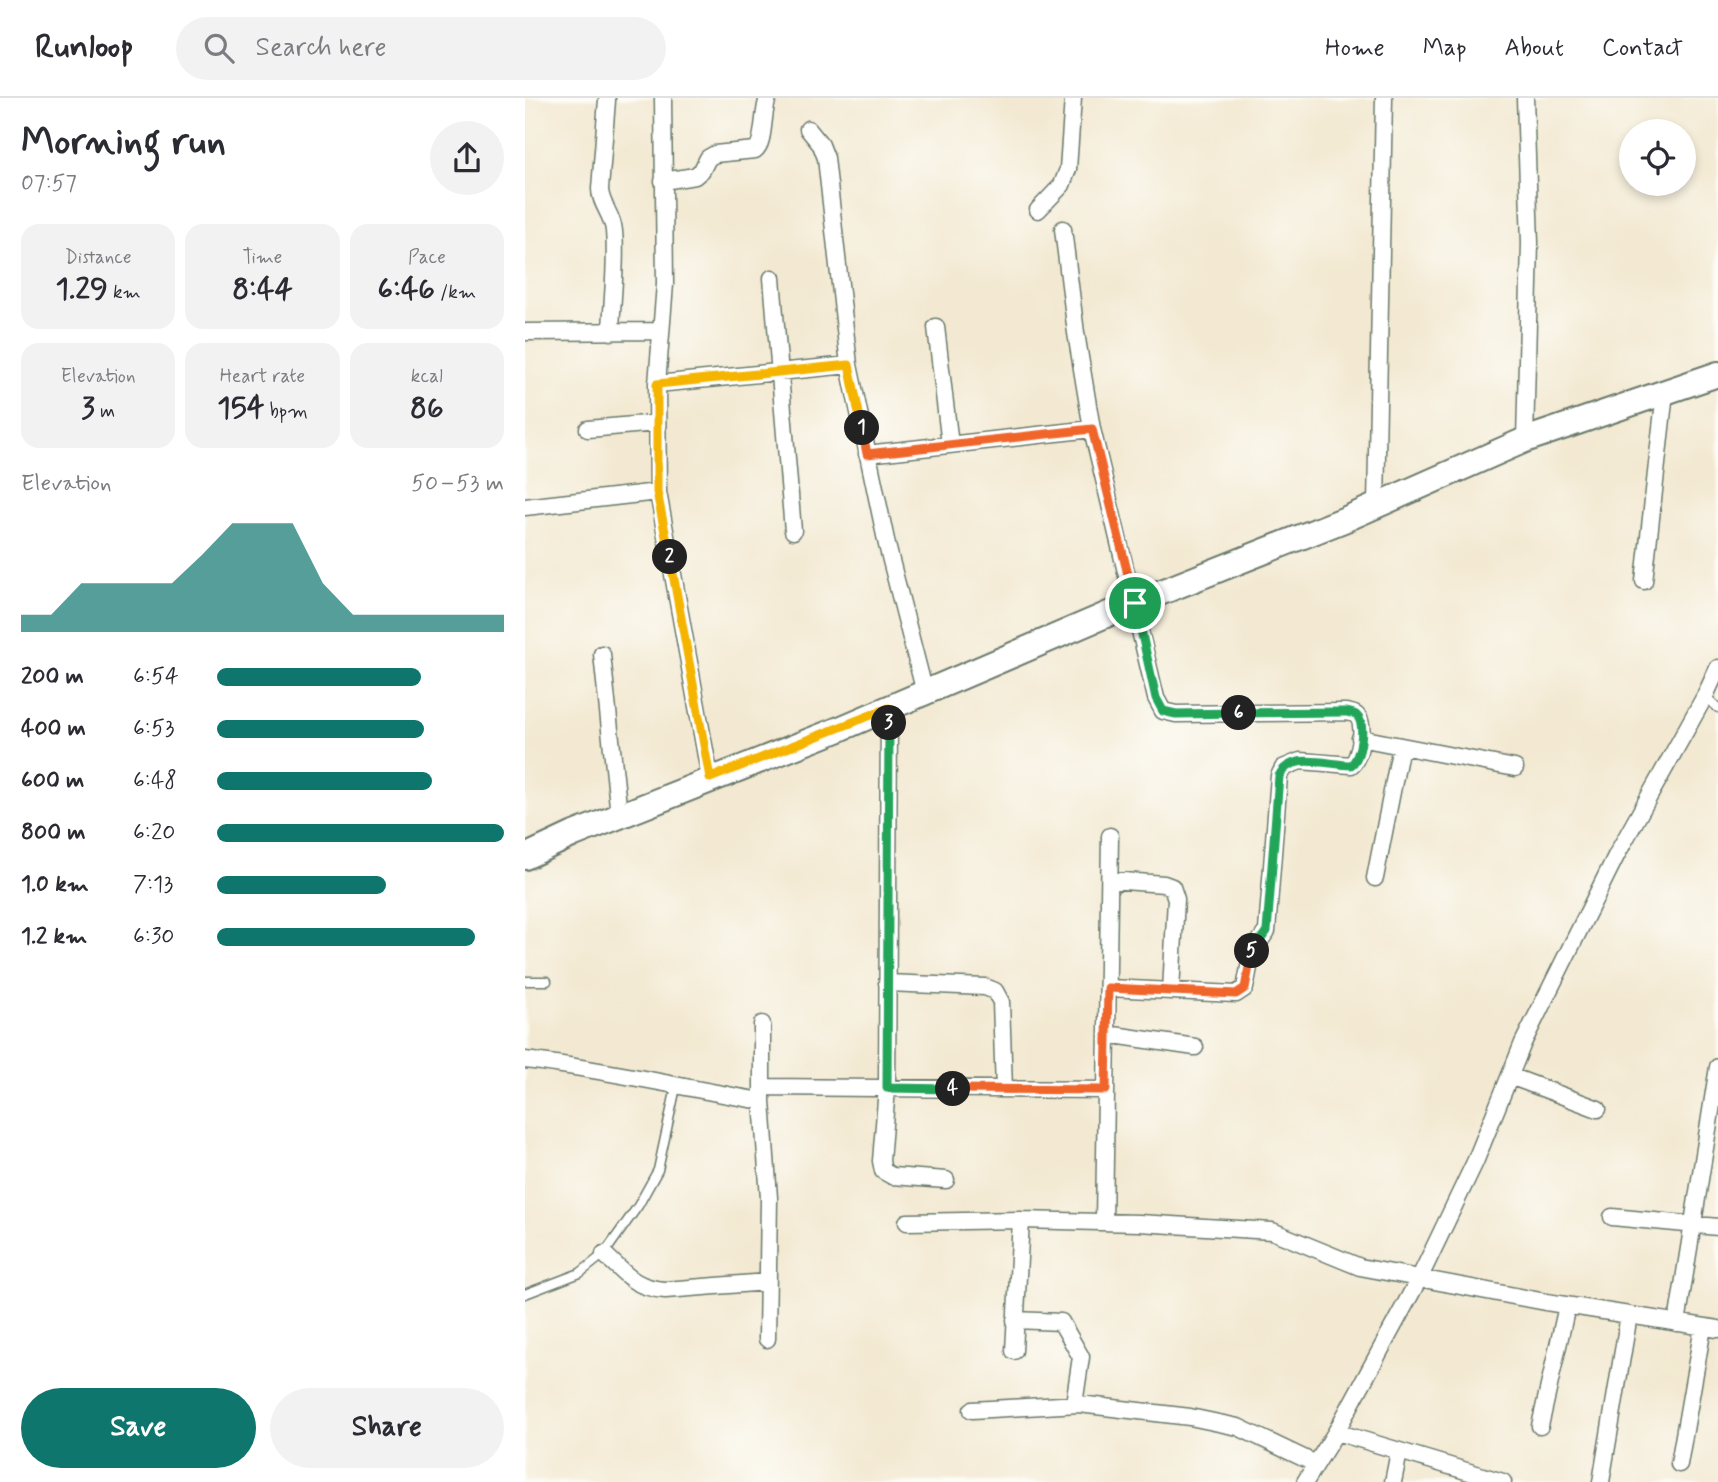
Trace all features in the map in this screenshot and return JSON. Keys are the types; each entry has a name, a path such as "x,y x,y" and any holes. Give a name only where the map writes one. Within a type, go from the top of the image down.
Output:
{"main road":[{"path":"525,857 710,778 889,708 1135,603 1376,505 1525,440 1718,374"}],"street":[{"path":"663,98 665,284 657,384 657,492 710,778"},
{"path":"663,181 695,176 702,170 708,158 715,154 755,150 760,147 762,118 768,98"},
{"path":"1038,210 1062,185 1069,169 1073,98"},
{"path":"1376,505 1384,98"},
{"path":"1525,98 1530,243 1525,440"},
{"path":"607,100 600,196 612,219 614,230 611,332"},
{"path":"808,129 821,145 826,158 849,365 887,545 925,692"},
{"path":"1063,229 1092,429 1156,698 1163,711 1176,714 1346,712 1356,714 1360,718 1359,755 1351,765 1291,762 1283,768 1279,776 1267,931 1252,952 1245,988 1236,994 1108,988"},
{"path":"772,278 793,531"},
{"path":"936,327 950,445"},
{"path":"525,332 661,331"},
{"path":"657,384 849,365"},
{"path":"1644,581 1665,392"},
{"path":"588,429 657,423"},
{"path":"867,454 1092,429"},
{"path":"525,507 657,492"},
{"path":"601,654 619,816"},
{"path":"1304,1482 1336,1432 1420,1277 1475,1162 1523,1043 1617,854 1718,668"},
{"path":"889,708 887,1088 881,1161 883,1171 892,1176 946,1180"},
{"path":"1360,738 1515,768"},
{"path":"1375,878 1401,746"},
{"path":"1104,1222 1110,836"},
{"path":"1110,880 1172,887 1175,893 1171,991"},
{"path":"887,983 985,987 995,992 1001,1002 1004,1089"},
{"path":"762,1024 762,1094 769,1198 767,1339"},
{"path":"1107,1034 1195,1047"},
{"path":"525,1060 586,1067 676,1087 762,1094 887,1088 1106,1090"},
{"path":"1677,1323 1692,1224 1712,1136 1718,1068"},
{"path":"1510,1076 1598,1110"},
{"path":"1612,1217 1718,1227"},
{"path":"1014,1351 1020,1220"},
{"path":"907,1222 1104,1222 1272,1231 1360,1267 1567,1306 1710,1328 1679,1464"},
{"path":"604,1255 637,1284 648,1289 767,1282"},
{"path":"1540,1426 1567,1306"},
{"path":"1601,1482 1629,1315"},
{"path":"1015,1320 1061,1322 1081,1357 1075,1404"},
{"path":"972,1410 1075,1404 1190,1418 1238,1427 1316,1464"},
{"path":"1336,1432 1503,1482"},
{"path":"1393,1482 1399,1451"}],"lane":[{"path":"1705,696 1718,708"},
{"path":"525,981 547,981"},
{"path":"525,1294 580,1273 604,1255 638,1206 658,1170 676,1087"}],"route":[{"path":"849,365 867,454 1092,429 1135,603 1156,698 1163,711 1176,714 1346,712 1356,714 1360,718 1359,755 1356,762 1342,765 1291,762 1283,768 1279,776 1267,931 1252,952 1245,988 1236,994 1108,988 1106,1090 887,1088 889,708 710,778 657,492 657,384 849,365"}]}
